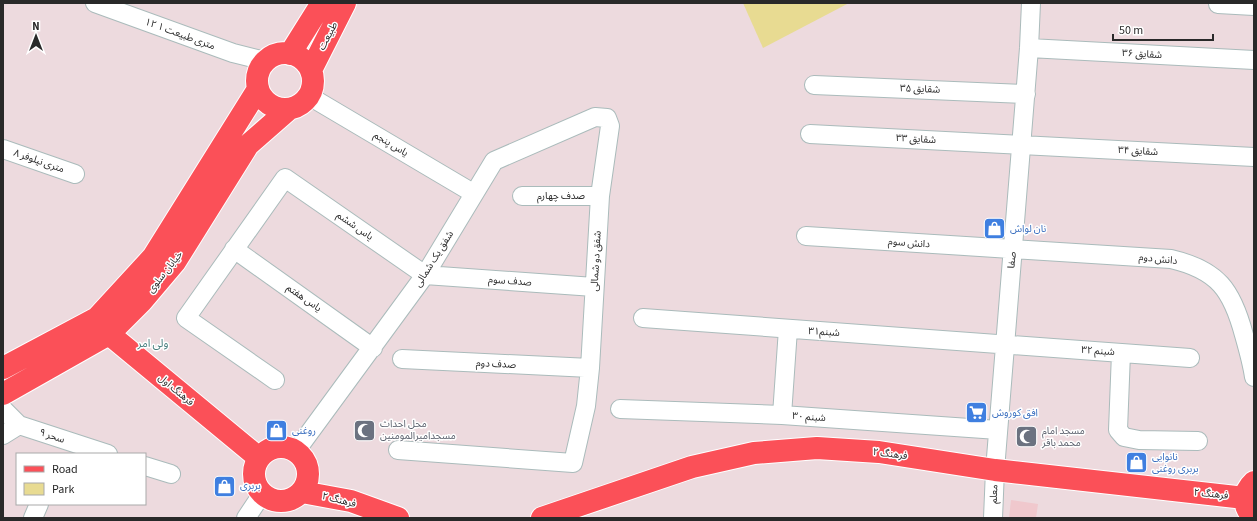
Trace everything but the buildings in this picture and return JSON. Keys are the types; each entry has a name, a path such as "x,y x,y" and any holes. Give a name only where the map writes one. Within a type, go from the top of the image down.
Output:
{"main road":[{"name":"طبیعت","path":"290,54 322,3"},
{"name":"طبیعت","path":"311,70 345,3"},
{"path":"290,54 306,62 311,70 313,83 309,96 296,107 288,110 271,106 264,100 258,89 257,76 266,61 273,56 290,54"},
{"name":"خیابان سلوی","path":"3,368 103,326 153,257 258,89"},
{"name":"خیابان سلوی","path":"3,394 142,301 175,262 248,145 288,110"},
{"name":"فرهنگ اول","path":"103,326 259,458"},
{"path":"284,447 296,451 305,461 308,474 306,484 302,492 296,497 280,501 271,500 262,494 255,482 254,474 259,458 272,448 284,447"},
{"name":"فرهنگ ۲","path":"542,518 692,467 754,453 817,448 879,452 1252,506"},
{"name":"فرهنگ ۲","path":"302,492 351,501 398,518"}],"street":[{"name":"۱۲ متری طبیعت ۱","path":"95,3 233,53 266,61"},
{"name":"صفا","path":"995,470 1026,94 1031,3"},
{"path":"1218,4 1254,6"},
{"name":"شقایق ۳۶","path":"1029,48 1254,60"},
{"name":"شقایق ۳۵","path":"814,85 1026,94"},
{"name":"یاس پنجم","path":"309,96 473,193"},
{"name":"شفق یک شمالی","path":"296,451 426,275 473,193 494,161 595,117 607,118"},
{"name":"شفق دو شمالی","path":"398,450 573,463 586,406 590,368 600,196 610,126 607,118"},
{"name":"شقایق ۳۳","path":"810,134 1022,145"},
{"name":"شقایق ۳۴","path":"1022,145 1254,157"},
{"name":"۸ متری نیلوفر","path":"3,149 75,174"},
{"name":"یاس ششم","path":"234,249 285,178 426,275"},
{"name":"صدف چهارم","path":"522,196 600,196"},
{"name":"دانش سوم","path":"806,236 1013,249"},
{"path":"234,249 186,318 275,380"},
{"name":"یاس هفتم","path":"234,249 373,348"},
{"name":"دانش دوم","path":"1013,249 1171,259 1188,263 1205,271 1219,282 1230,297 1245,309 1254,377"},
{"name":"صدف سوم","path":"426,275 594,287"},
{"name":"شبنم۳۱","path":"643,318 1006,344"},
{"path":"782,415 788,329"},
{"name":"شبنم ۳۲","path":"1006,344 1190,358"},
{"path":"1121,353 1118,430 1124,437 1139,440 1198,441"},
{"name":"صدف دوم","path":"402,359 590,368"},
{"name":"سحر ۹","path":"3,409 19,426 62,447 101,453"},
{"name":"شبنم ۳۰","path":"620,409 782,415 998,430"},
{"path":"3,435 19,426"},
{"path":"146,466 170,474"},
{"name":"معلم","path":"993,518 995,470"},
{"path":"246,518 262,494"},
{"path":"33,518 38,505"}],"shaded area":[{"path":"1011,500 1038,504 1036,518 1009,518"}],"green space":[{"path":"743,3 849,3 763,48"}],"place":[{"name":"نان لواش","path":"994,229"},
{"name":"افق کوروش","path":"977,413"},
{"name":"محل احداث مسجدامیرالمومنین","path":"364,430"},
{"name":"روغنی","path":"277,431"},
{"name":"مسجد امام محمد باقر","path":"1026,437"},
{"name":"نانوایی بربری روغنی","path":"1136,463"},
{"name":"بربری","path":"225,486"}],"district":[{"name":"ولی امر","path":"153,343"}]}
